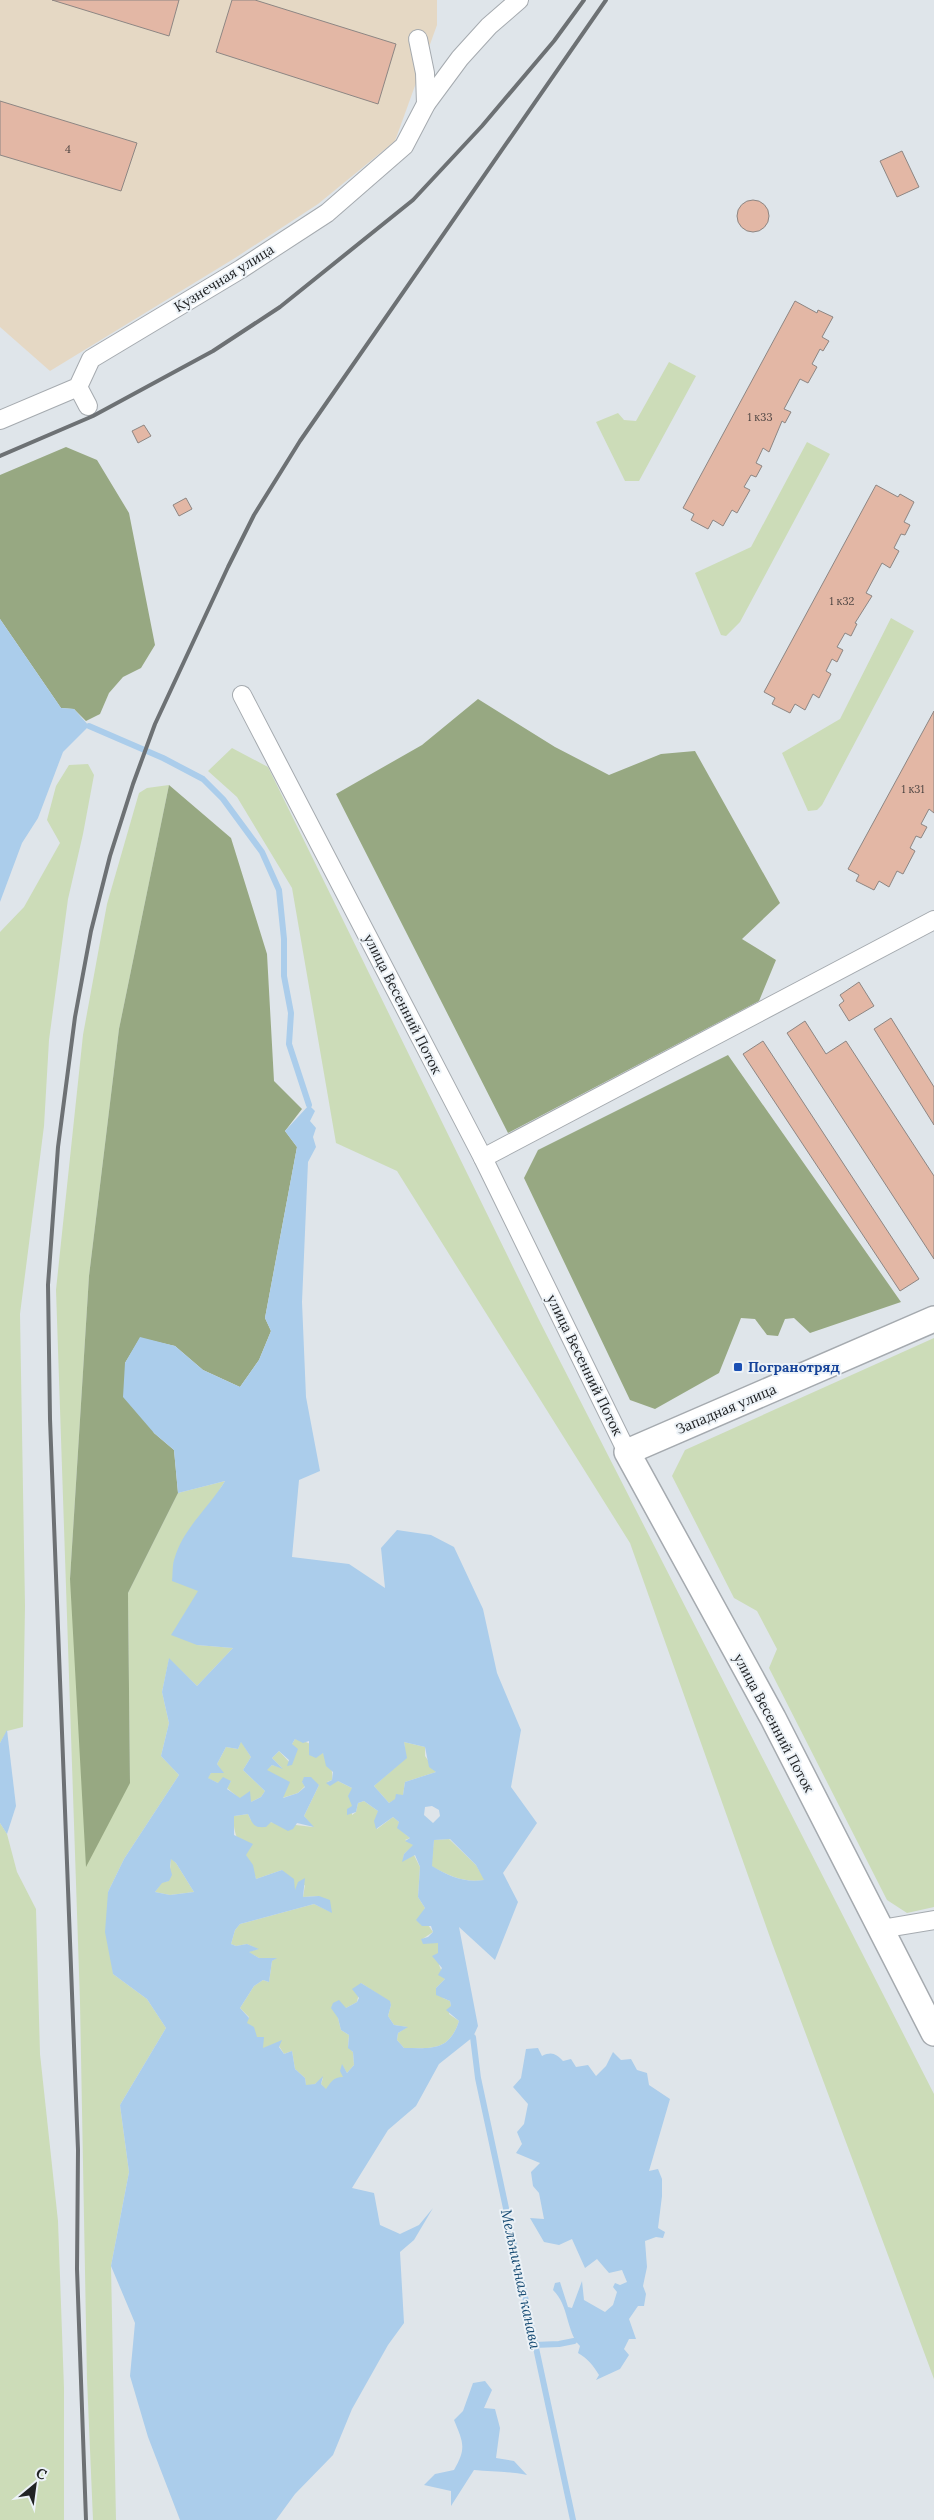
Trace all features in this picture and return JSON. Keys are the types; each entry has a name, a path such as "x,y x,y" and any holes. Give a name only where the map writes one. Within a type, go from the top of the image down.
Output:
{"street":[{"name":"Кузнечная улица","path":"78,387 91,359 241,269 327,213 404,146 426,104 489,26 519,0"},
{"name":"Кузнечная улица","path":"418,39 425,73 426,104"},
{"path":"0,420 78,387 88,406"},
{"name":"улица Весенний Поток","path":"242,695 483,1158 627,1452 773,1718 934,2033"},
{"path":"483,1158 934,920"},
{"name":"Западная улица","path":"627,1452 934,1319"},
{"path":"881,1930 934,1920"}],"shaded area":[{"path":"0,0 437,0 437,25 395,141 318,204 235,258 50,371 0,327"}],"green space":[{"path":"669,362 696,376 639,481 625,481 596,422 618,413 624,420 636,421"},
{"path":"807,442 830,454 740,622 726,636 721,635 695,573 751,547"},
{"path":"66,447 97,460 129,513 155,645 141,668 123,677 109,693 100,714 86,721 74,709 61,708 0,619 0,475"},
{"path":"891,618 914,631 822,805 817,810 808,811 782,753 840,719"},
{"path":"478,699 555,747 609,775 661,754 695,751 780,903 742,939 776,960 759,1001 508,1133 336,794 422,745"},
{"path":"232,748 268,767 539,1320 934,2094 934,2379 772,1943 630,1543 397,1171 336,1143 292,888 237,797 208,771"},
{"path":"88,764 94,775 68,899 49,1040 44,1126 20,1314 25,1606 23,1727 7,1731 0,1743 0,932 24,907 60,843 47,820 56,786 69,765"},
{"path":"169,785 119,1029 89,1276 70,1579 130,1783 128,1593 178,1493 225,1481 210,1505 198,1591 197,1645 233,1648 197,1686 169,1659 162,1692 169,1723 161,1756 179,1775 124,1859 108,1892 113,1974 147,1999 166,2028 120,2105 129,2172 111,2266 116,2520 93,2520 87,2379 80,2002 56,1290 83,1035 107,904 139,793 147,788"},
{"path":"169,785 231,838 267,954 274,1081 302,1109 285,1131 297,1147 265,1318 271,1331 259,1360 240,1387 203,1370 175,1346 140,1338 125,1363 154,1433 174,1450 178,1493 128,1593 130,1783 86,1867 70,1579 89,1276 119,1029"},
{"path":"728,1055 901,1302 810,1333 794,1318 785,1319 778,1336 767,1335 755,1319 741,1318 719,1373 655,1409 630,1400 524,1178 538,1150"},
{"path":"934,1338 934,1907 907,1913 887,1900 769,1668 777,1649 757,1611 734,1598 672,1476 685,1450"},
{"path":"295,1739 316,1747 327,1758 332,1772 332,1780 327,1782 338,1781 352,1788 352,1815 356,1812 358,1803 364,1801 378,1811 377,1829 393,1817 399,1822 398,1828 410,1838 405,1840 414,1845 404,1854 403,1861 414,1855 420,1867 418,1897 425,1908 421,1915 433,1932 421,1940 439,1942 439,1965 445,1979 436,1988 443,1998 450,2001 449,2014 459,2021 450,2038 438,2046 431,2048 404,2048 397,2040 398,2033 407,2027 394,2025 388,2016 390,2002 361,1983 357,2002 346,2008 338,2018 341,2030 349,2035 348,2047 353,2052 354,2065 347,2073 342,2065 344,2078 326,2090 321,2084 323,2078 315,2084 306,2086 305,2078 295,2069 292,2051 284,2054 279,2046 281,2041 262,2049 246,2023 249,2017 240,2008 254,1986 263,1980 269,1982 272,1961 276,1958 259,1958 248,1952 258,1949 247,1944 236,1946 231,1944 235,1930 240,1924 314,1904 331,1912 319,1896 303,1897 305,1885 295,1891 282,1870 256,1879 235,1833 234,1816 248,1814 251,1820 313,1827 304,1816 319,1785 302,1782 305,1786 298,1793 282,1798 266,1770 272,1765 282,1768 272,1758 279,1751 292,1765 292,1744"},
{"path":"241,1741 251,1757 243,1770 265,1791 261,1797 251,1802 240,1799 227,1788 231,1781 218,1783 207,1778 211,1773 223,1773 217,1764 226,1747 238,1749"},
{"path":"404,1742 425,1747 425,1756 436,1772 405,1782 403,1795 389,1803 374,1786 406,1758"},
{"path":"0,1823 7,1834 17,1872 36,1909 40,2054 58,2221 64,2388 64,2520 0,2520"},
{"path":"449,1839 476,1865 485,1880 477,1881 457,1878 431,1866 434,1840"},
{"path":"171,1858 194,1892 170,1895 155,1892 162,1882 169,1881"}],"water":[{"path":"0,619 61,708 74,709 89,726 63,752 38,818 22,843 0,902"},
{"path":"309,1105 315,1111 310,1121 316,1128 313,1137 316,1147 308,1162 302,1302 306,1397 320,1471 299,1480 292,1557 349,1564 385,1588 381,1548 397,1530 431,1535 454,1547 483,1609 497,1673 521,1730 511,1787 537,1823 503,1873 518,1902 495,1960 459,1927 478,2026 473,2037 439,2064 416,2106 388,2130 352,2188 374,2193 380,2225 400,2234 419,2225 433,2208 414,2240 400,2252 404,2323 388,2345 352,2409 333,2455 295,2494 276,2520 180,2520 148,2437 130,2376 135,2323 111,2266 129,2172 120,2105 166,2028 147,1999 113,1974 105,1932 108,1892 124,1859 179,1775 161,1756 169,1723 162,1692 169,1658 197,1686 233,1648 197,1645 171,1635 198,1591 172,1581 175,1557 190,1527 225,1481 178,1493 174,1450 154,1433 123,1397 125,1363 140,1337 175,1346 203,1370 240,1387 259,1360 271,1331 265,1318 297,1147 285,1131","holes":["295,1739 303,1743 309,1741 309,1755 316,1758 323,1753 326,1766 333,1772 332,1780 326,1783 330,1786 338,1781 352,1788 348,1796 352,1806 347,1809 347,1815 356,1812 358,1803 364,1801 378,1811 374,1821 376,1829 393,1817 399,1822 397,1828 410,1838 405,1841 413,1845 404,1854 402,1862 415,1855 420,1867 418,1897 425,1908 416,1920 422,1926 431,1926 433,1932 428,1937 421,1939 423,1944 438,1943 438,1953 432,1956 442,1968 438,1975 445,1979 436,1988 436,1995 450,2001 451,2006 446,2010 459,2021 450,2038 438,2046 431,2048 404,2048 397,2040 398,2033 408,2027 394,2025 388,2016 391,2005 390,2001 361,1983 352,1989 359,1998 357,2002 346,2008 339,2000 333,2003 331,2008 338,2018 341,2030 349,2035 348,2048 353,2052 354,2065 347,2073 342,2064 340,2071 343,2077 335,2079 326,2089 321,2084 323,2076 315,2084 306,2085 305,2078 295,2069 292,2051 284,2054 279,2047 282,2040 263,2048 264,2037 257,2037 254,2027 247,2023 249,2018 240,2008 254,1986 263,1980 269,1982 272,1961 277,1958 259,1958 249,1952 259,1949 247,1944 236,1946 231,1944 235,1930 240,1924 314,1904 332,1913 330,1900 319,1896 303,1897 305,1878 298,1882 295,1890 294,1879 282,1870 256,1879 253,1865 246,1855 253,1844 234,1835 234,1816 248,1814 252,1823 258,1827 266,1827 271,1822 288,1831 293,1829 297,1823 314,1827 304,1816 319,1785 311,1777 304,1777 302,1782 305,1787 298,1793 283,1798 290,1782 267,1770 272,1765 283,1769 272,1758 279,1751 289,1760 287,1766 292,1765 298,1749 292,1744","241,1742 251,1757 243,1770 265,1791 261,1797 251,1802 250,1791 240,1798 227,1789 231,1781 223,1777 218,1783 208,1778 211,1773 224,1773 217,1764 226,1747 238,1749","404,1742 425,1747 429,1767 436,1772 405,1782 403,1795 396,1794 395,1799 389,1803 374,1786 407,1758","432,1806 439,1810 440,1816 433,1823 424,1815 425,1807","450,1839 476,1865 484,1880 456,1878 432,1866 434,1840","171,1859 176,1863 194,1892 170,1895 155,1892 162,1883 169,1881 172,1875"]},
{"path":"7,1730 16,1806 7,1834 0,1823 0,1743"},
{"path":"538,2048 542,2056 551,2054 556,2055 563,2061 571,2059 576,2067 588,2065 596,2076 606,2066 613,2052 621,2060 631,2059 637,2070 647,2073 649,2085 670,2099 649,2171 658,2169 662,2179 658,2228 665,2232 663,2238 656,2237 645,2241 647,2267 643,2286 646,2294 644,2306 638,2306 629,2319 636,2339 629,2339 624,2349 629,2355 620,2369 596,2380 599,2375 597,2371 578,2353 580,2346 572,2333 562,2303 553,2290 555,2283 560,2282 568,2307 572,2308 582,2281 584,2300 605,2312 613,2305 617,2292 613,2287 615,2283 620,2285 627,2282 622,2270 609,2273 597,2259 585,2268 572,2239 559,2245 544,2242 530,2218 544,2219 539,2193 533,2186 531,2172 540,2163 516,2153 522,2144 517,2132 524,2124 528,2104 513,2087 521,2078 526,2049"},
{"path":"485,2381 492,2390 484,2408 495,2409 500,2428 496,2458 514,2461 527,2475 474,2470 451,2506 451,2491 424,2485 435,2474 454,2470 461,2456 462,2445 454,2420 463,2411 473,2383"}],"building":[{"path":"52,0 179,0 169,36"},
{"path":"232,0 255,0 396,44 378,104 216,52"},
{"path":"0,101 137,143 121,191 0,155"},
{"path":"902,151 919,187 897,197 880,161"},
{"path":"753,200 764,205 769,216 764,227 753,232 742,227 737,216 742,205"},
{"path":"795,301 817,313 818,310 833,317 822,337 829,341 823,351 820,349 812,364 817,367 808,383 800,379 784,409 791,412 785,423 782,421 769,452 763,448 756,463 762,466 756,477 751,475 744,487 750,490 737,513 732,510 723,526 713,520 708,529 691,520 694,514 683,508"},
{"path":"144,425 151,436 138,443 132,431"},
{"path":"876,485 898,497 900,494 914,502 904,522 910,525 905,535 901,534 894,548 899,551 890,568 882,563 866,593 872,596 855,623 857,624 851,636 845,633 837,647 843,650 837,662 832,659 826,671 831,674 819,698 813,694 805,710 795,704 790,713 772,704 775,698 764,692"},
{"path":"186,498 192,509 179,516 173,505"},
{"path":"934,711 934,813 929,809 921,824 927,827 921,838 916,836 910,848 915,851 903,874 897,871 889,887 879,881 874,890 856,881 859,875 848,869"},
{"path":"859,982 874,1006 849,1021 839,1005 844,1001 840,995"},
{"path":"891,1018 934,1087 934,1125 874,1029"},
{"path":"805,1021 826,1054 846,1041 934,1176 934,1259 787,1033"},
{"path":"763,1041 919,1279 900,1291 743,1054"}],"waterway":[{"path":"89,726 163,758 203,779 223,799 262,852 279,890 284,939 284,976 291,1013 289,1044 309,1105"},
{"name":"Мельничная канава","path":"473,2037 478,2078 573,2520"},
{"path":"534,2345 574,2341"}],"railway":[{"path":"0,456 93,416 213,351 280,307 413,200 482,126 554,41 584,0"},
{"path":"86,2520 77,2269 78,2150 50,1419 48,1285 58,1147 75,1017 91,931 110,856 155,724 254,515 300,441 606,0"}],"place":[{"name":"Погранотряд","path":"738,1367"}]}
